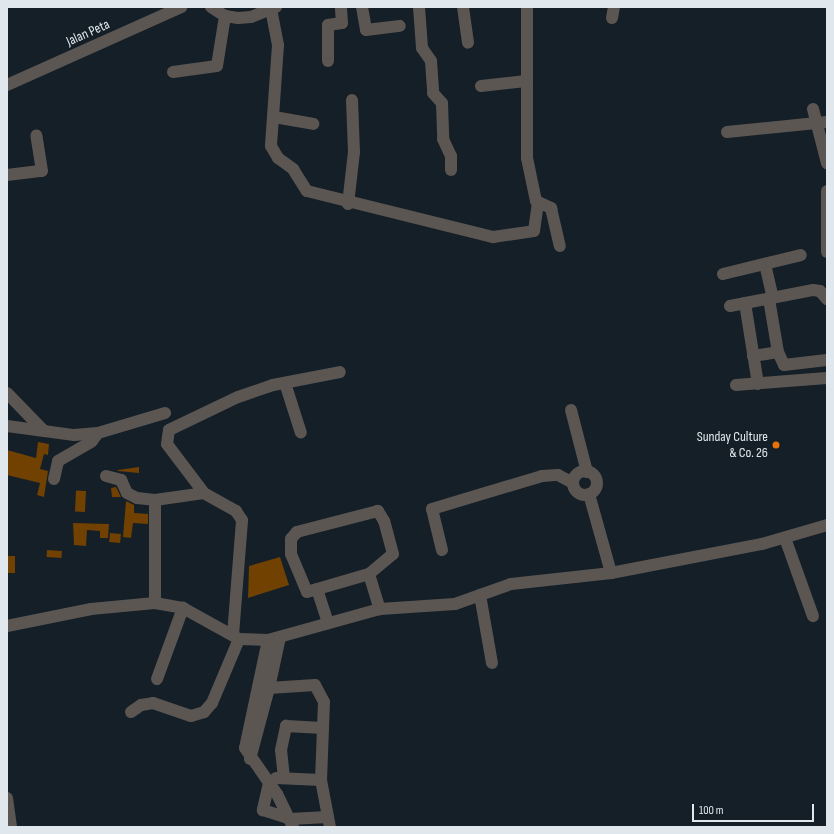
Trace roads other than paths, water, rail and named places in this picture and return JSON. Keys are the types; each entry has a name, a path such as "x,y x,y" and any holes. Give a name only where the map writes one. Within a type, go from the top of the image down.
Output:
{"street":[{"name":"Jalan Peta","path":"7,85 181,7"},
{"path":"211,7 225,16 250,17 273,8 278,45 273,153 293,169 301,186 314,195 348,204 494,237 534,231 538,203 527,158 526,7"},
{"path":"328,60 328,25 342,23 341,7"},
{"path":"362,7 366,30 400,26"},
{"path":"419,7 423,54 431,61 433,93 442,103 443,139 450,153 451,170"},
{"path":"462,7 468,43"},
{"path":"173,72 217,66 225,16"},
{"path":"481,86 526,81"},
{"path":"348,204 354,152 352,100"},
{"path":"813,109 814,123 826,159"},
{"path":"274,117 312,124"},
{"path":"727,132 827,122"},
{"path":"7,175 42,171 36,135"},
{"path":"827,191 827,252"},
{"path":"538,203 551,208 560,246"},
{"path":"723,274 801,255"},
{"path":"765,264 778,352 784,365 827,360"},
{"path":"730,306 813,290 820,292 827,299"},
{"path":"745,303 758,384"},
{"path":"753,356 778,352"},
{"path":"131,712 141,705 153,703 191,716 204,712 212,703 236,637 242,520 236,511 204,493 167,444 169,430 238,397 285,383 340,372"},
{"path":"736,385 827,378"},
{"path":"285,383 301,433"},
{"path":"7,393 44,431"},
{"path":"571,410 587,472 596,484 589,494"},
{"path":"7,426 44,431 98,433 165,413"},
{"path":"54,479 58,462 98,433"},
{"path":"573,483 576,475 587,472"},
{"path":"442,550 432,509 542,476 558,475 573,483 578,493 589,494"},
{"path":"106,476 120,480 127,493 137,498 155,500 204,493"},
{"path":"589,494 611,573"},
{"path":"155,500 155,603"},
{"path":"374,510 384,521 393,554 369,574 317,590 307,592 291,554 291,539 297,532 374,510"},
{"path":"7,626 91,609 155,603 183,608 236,637 268,640 380,609 447,605 511,584 611,573 785,538 827,525"},
{"path":"785,538 813,616"},
{"path":"369,574 380,609"},
{"path":"317,590 328,624"},
{"path":"480,595 492,663"},
{"path":"157,679 183,608"},
{"path":"254,723 265,704 280,637"},
{"path":"268,640 252,701 254,723 250,759 266,780 292,823"},
{"path":"266,780 262,809 292,823 329,822 321,780 323,697 315,685 269,688"},
{"path":"252,701 265,704"},
{"path":"284,778 281,750 286,726 323,728"},
{"path":"266,780 284,778 321,780"},
{"path":"7,798 11,827"}],"place":[{"name":"Sunday Culture & Co. 26","path":"776,445"}]}
